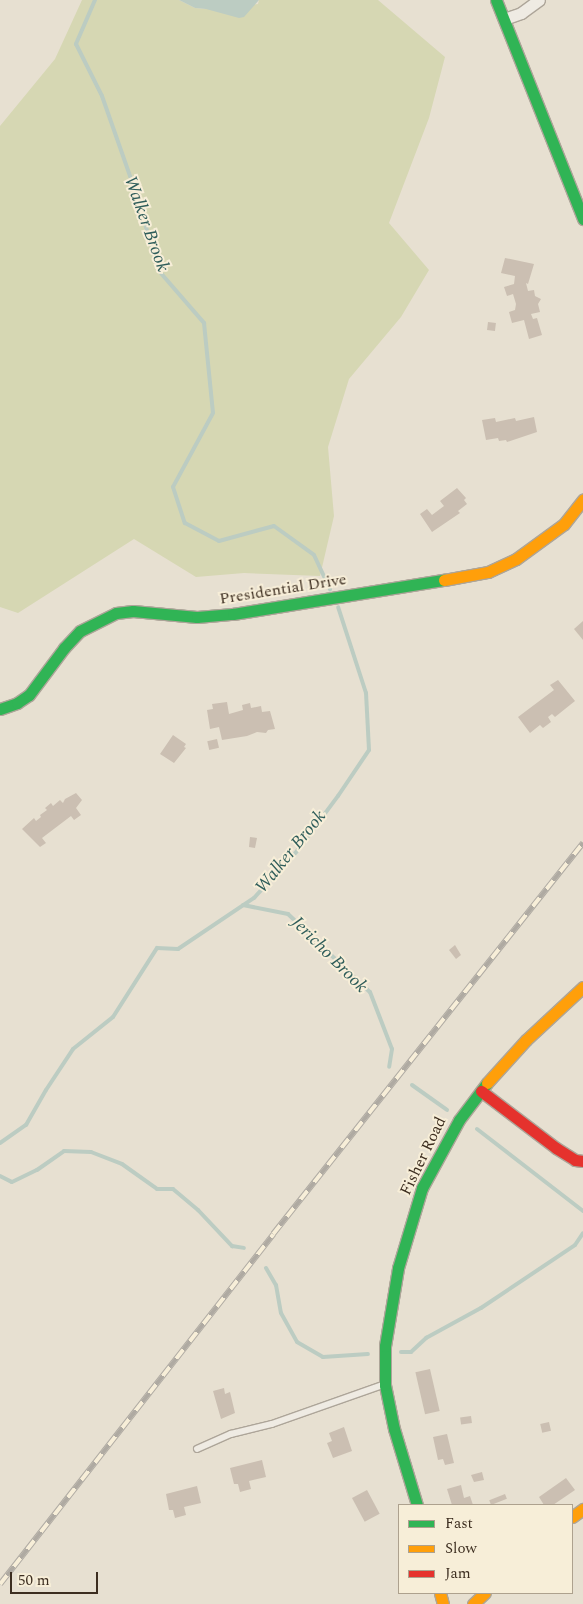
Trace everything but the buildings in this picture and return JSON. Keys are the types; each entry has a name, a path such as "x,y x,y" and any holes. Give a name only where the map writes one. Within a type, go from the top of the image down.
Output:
{"street":[{"path":"496,0 583,219"},
{"path":"504,19 520,13 539,0"},
{"name":"Presidential Drive","path":"0,709 17,703 29,695 80,630 116,613 132,611 197,617 232,614 488,572 516,559 564,524 583,500"},
{"name":"Fisher Road","path":"417,1504 394,1429 385,1385 385,1346 398,1268 409,1228 422,1188 459,1120 481,1091 526,1040 583,987"},
{"path":"481,1091 556,1148 575,1160 583,1161"},
{"path":"474,1604 484,1594"}],"lane":[{"path":"197,1449 231,1434 272,1424 385,1385"}],"green space":[{"path":"82,0 179,0 195,8 206,9 258,4 259,0 378,0 445,57 429,118 389,223 429,270 401,317 349,379 328,447 334,516 320,576 244,573 196,577 134,539 18,613 0,607 0,126 55,59"}],"shaded area":[{"path":"179,0 259,0 244,17 239,18 195,8"}],"waterway":[{"name":"Walker Brook","path":"95,0 76,44 102,96 135,190 159,271 204,323 213,413 173,487 185,523 219,541 274,526 314,555 330,589"},
{"name":"Walker Brook","path":"0,1143 26,1125 73,1049 113,1017 157,948 178,949 254,898 297,851 369,750 366,693 338,607"},
{"name":"Jericho Brook","path":"243,905 288,914 370,992 392,1049 389,1067"},
{"name":"Jericho Brook","path":"412,1085 447,1110"},
{"name":"Jericho Brook","path":"477,1129 583,1211"},
{"name":"Jericho Brook","path":"0,1176 12,1182 37,1170 64,1151 91,1152 122,1164 157,1189 173,1189 198,1210 232,1246 244,1248"},
{"name":"Jericho Brook","path":"401,1352 411,1352 426,1338 481,1308 575,1245 583,1233"},
{"name":"Jericho Brook","path":"266,1268 276,1285 281,1313 297,1342 323,1357 368,1354"}],"railway":[{"path":"0,1584 273,1234 583,843"}],"traffic: fast":[{"path":"496,0 583,219"},
{"path":"0,709 17,703 29,695 64,648 80,631 116,613 133,611 197,617 233,614 444,580"},
{"path":"417,1504 394,1429 385,1385 385,1346 398,1268 422,1188 459,1120 487,1083"}],"traffic: slow":[{"path":"444,580 488,572 516,559 564,524 583,500"},
{"path":"487,1083 526,1040 583,987"},
{"path":"573,1516 583,1509"},
{"path":"440,1594 443,1604"},
{"path":"473,1604 484,1594"}],"traffic: jam":[{"path":"481,1091 556,1148 575,1160 583,1161"}]}
